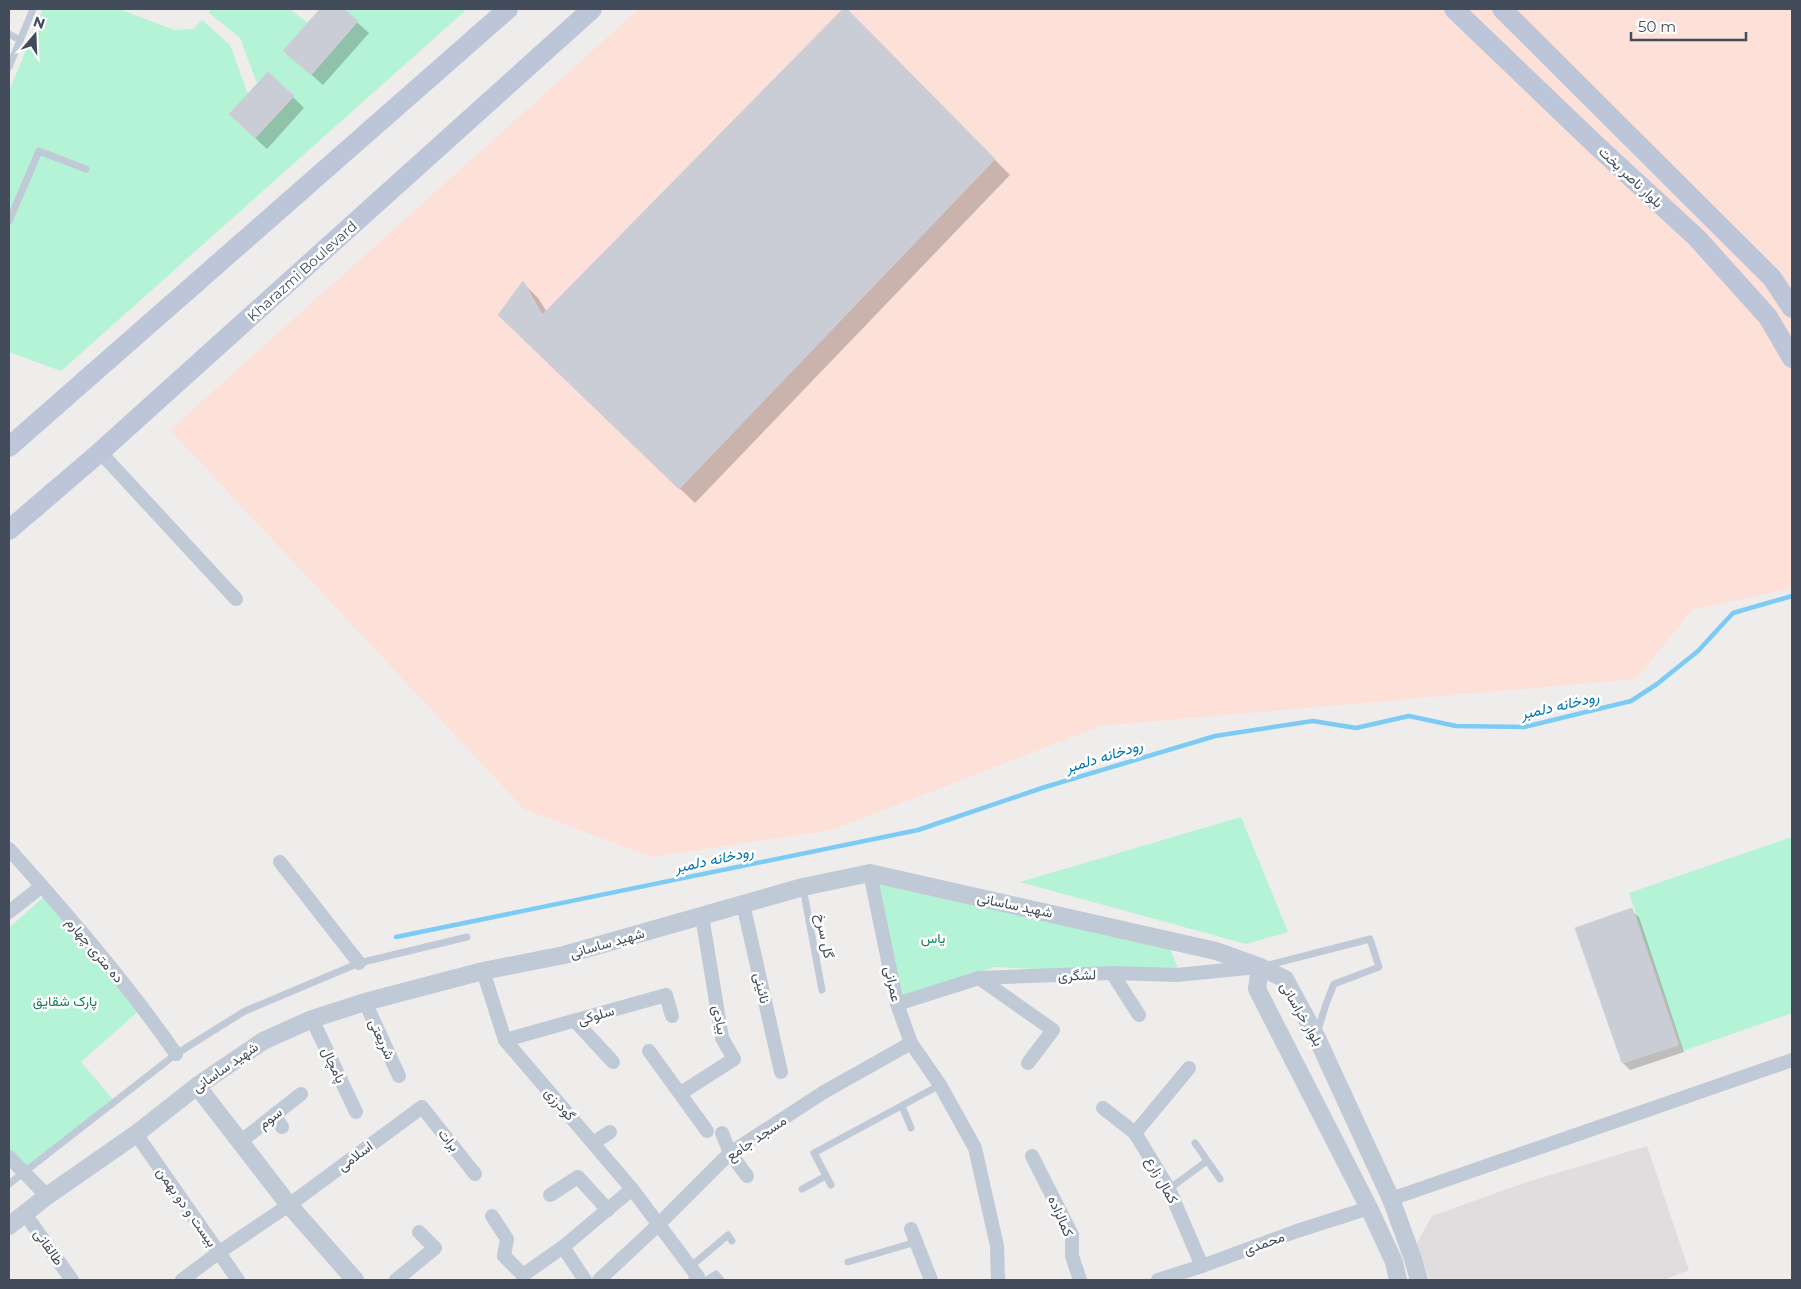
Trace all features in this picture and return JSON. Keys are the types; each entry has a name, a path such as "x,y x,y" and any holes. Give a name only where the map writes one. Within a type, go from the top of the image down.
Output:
{"main road":[{"path":"9,447 508,9"},
{"name":"Kharazmi Boulevard","path":"9,530 100,452 592,9"},
{"name":"بلوار ناصر بخت","path":"1454,9 1603,152 1697,238 1768,317 1792,358"},
{"name":"بلوار ناصر بخت","path":"1502,9 1772,278 1792,308"}],"street":[{"path":"100,452 236,599"},
{"name":"ده متری چهارم","path":"9,850 42,886 143,1007 176,1054"},
{"path":"280,862 359,963"},
{"name":"شهید ساسانی","path":"9,1226 47,1196 136,1134 197,1086 263,1041 312,1018 483,971 564,955 802,887 870,873 1216,951 1260,967"},
{"name":"عمرانی","path":"870,873 897,1004 911,1043 940,1085 975,1148 997,1246 998,1280"},
{"path":"9,912 42,886"},
{"name":"نائینی","path":"743,904 781,1072"},
{"name":"بیادی","path":"681,1093 734,1059 722,1038 702,916"},
{"name":"لشگری","path":"897,1004 979,978 1112,973 1177,975 1260,967"},
{"name":"بلوار خراسانی","path":"1398,1280 1394,1262 1369,1208 1257,989 1260,967 1285,979 1316,1036 1391,1199 1413,1258 1419,1280"},
{"name":"گودرزی","path":"483,971 505,1040 632,1189 699,1277"},
{"path":"1112,973 1139,1015"},
{"path":"979,978 1053,1030 1028,1063"},
{"name":"سلوکی","path":"505,1040 666,995 672,1016"},
{"name":"شریعتی","path":"365,1002 399,1076"},
{"name":"پامچال","path":"312,1018 356,1112"},
{"path":"575,1021 613,1062"},
{"name":"مسجد جامع","path":"599,1280 659,1224 730,1152 824,1092 911,1043"},
{"path":"649,1051 707,1131"},
{"path":"1369,1208 1792,1060"},
{"path":"1135,1133 1189,1068"},
{"path":"197,1086 289,1205 355,1280"},
{"name":"سوم","path":"240,1142 274,1115 300,1100"},
{"name":"برات","path":"422,1107 475,1174"},
{"name":"اسلامی","path":"182,1280 218,1252 289,1205 422,1107"},
{"name":"کمال زارع","path":"1103,1108 1135,1133 1169,1189 1202,1266"},
{"path":"274,1115 282,1127"},
{"path":"593,1143 610,1132"},
{"path":"722,1133 730,1152 747,1176"},
{"name":"بیست و دو بهمن","path":"136,1134 238,1280"},
{"name":"کمالزاده","path":"1032,1156 1072,1234 1072,1256 1080,1280"},
{"path":"9,1157 47,1196"},
{"path":"550,1196 578,1177 608,1210"},
{"path":"492,1216 507,1239 504,1256 523,1275 563,1247 632,1189"},
{"name":"محمدی","path":"1158,1280 1369,1208"},
{"name":"طالقانی","path":"25,1214 72,1280"},
{"path":"396,1280 435,1248 420,1232"},
{"path":"913,1236 931,1280"},
{"path":"563,1247 585,1280"}],"lane":[{"path":"9,68 33,9"},
{"path":"9,34 20,40"},
{"path":"9,221 39,151 86,170"},
{"name":"گل سرخ","path":"802,887 822,990"},
{"path":"9,1184 176,1054 245,1012 359,963 467,937"},
{"path":"1260,967 1370,939 1379,967 1334,984 1316,1036"},
{"path":"831,1185 814,1153 940,1085"},
{"path":"902,1106 911,1128"},
{"path":"1194,1144 1220,1179"},
{"path":"1169,1189 1207,1161"},
{"path":"802,1189 826,1176"},
{"path":"699,1277 728,1235 732,1241"},
{"path":"848,1262 913,1236"},
{"path":"699,1277 716,1274 721,1280"}],"shaded area":[{"path":"639,9 1792,9 1792,588 1692,610 1636,679 1101,726 832,830 651,857 524,809 170,430"},
{"path":"1647,1146 1689,1270 1664,1280 1430,1280 1417,1243 1432,1216 1524,1183"}],"green space":[{"path":"43,9 119,9 175,30 193,29 202,20 230,45 248,94 229,114 255,138 294,96 268,73 257,83 240,38 209,13 211,9 289,9 308,23 311,75 358,21 344,9 467,9 61,371 9,352 9,91"},
{"path":"1241,817 1288,932 1246,944 1020,882"},
{"path":"1792,837 1792,1013 1683,1051 1629,893"},
{"name":"یاس","path":"870,873 1166,939 1177,966 1177,975 994,967 897,1004"},
{"name":"پارک شقایق","path":"48,893 143,1007 81,1062 116,1103 27,1171 9,1150 9,928"}],"building":[{"path":"320,9 344,9 358,21 311,75 283,51"},
{"path":"843,9 847,9 995,159 679,489 498,315 523,281 542,315"},
{"path":"268,72 294,96 255,138 229,114"},
{"path":"1632,908 1678,1045 1622,1063 1575,928"}],"waterway":[{"name":"رودخانه دلمبر","path":"396,937 918,830 1042,788 1215,736 1313,721 1356,728 1409,716 1456,726 1524,727 1631,701 1657,684 1698,651 1733,613 1792,596"}]}
